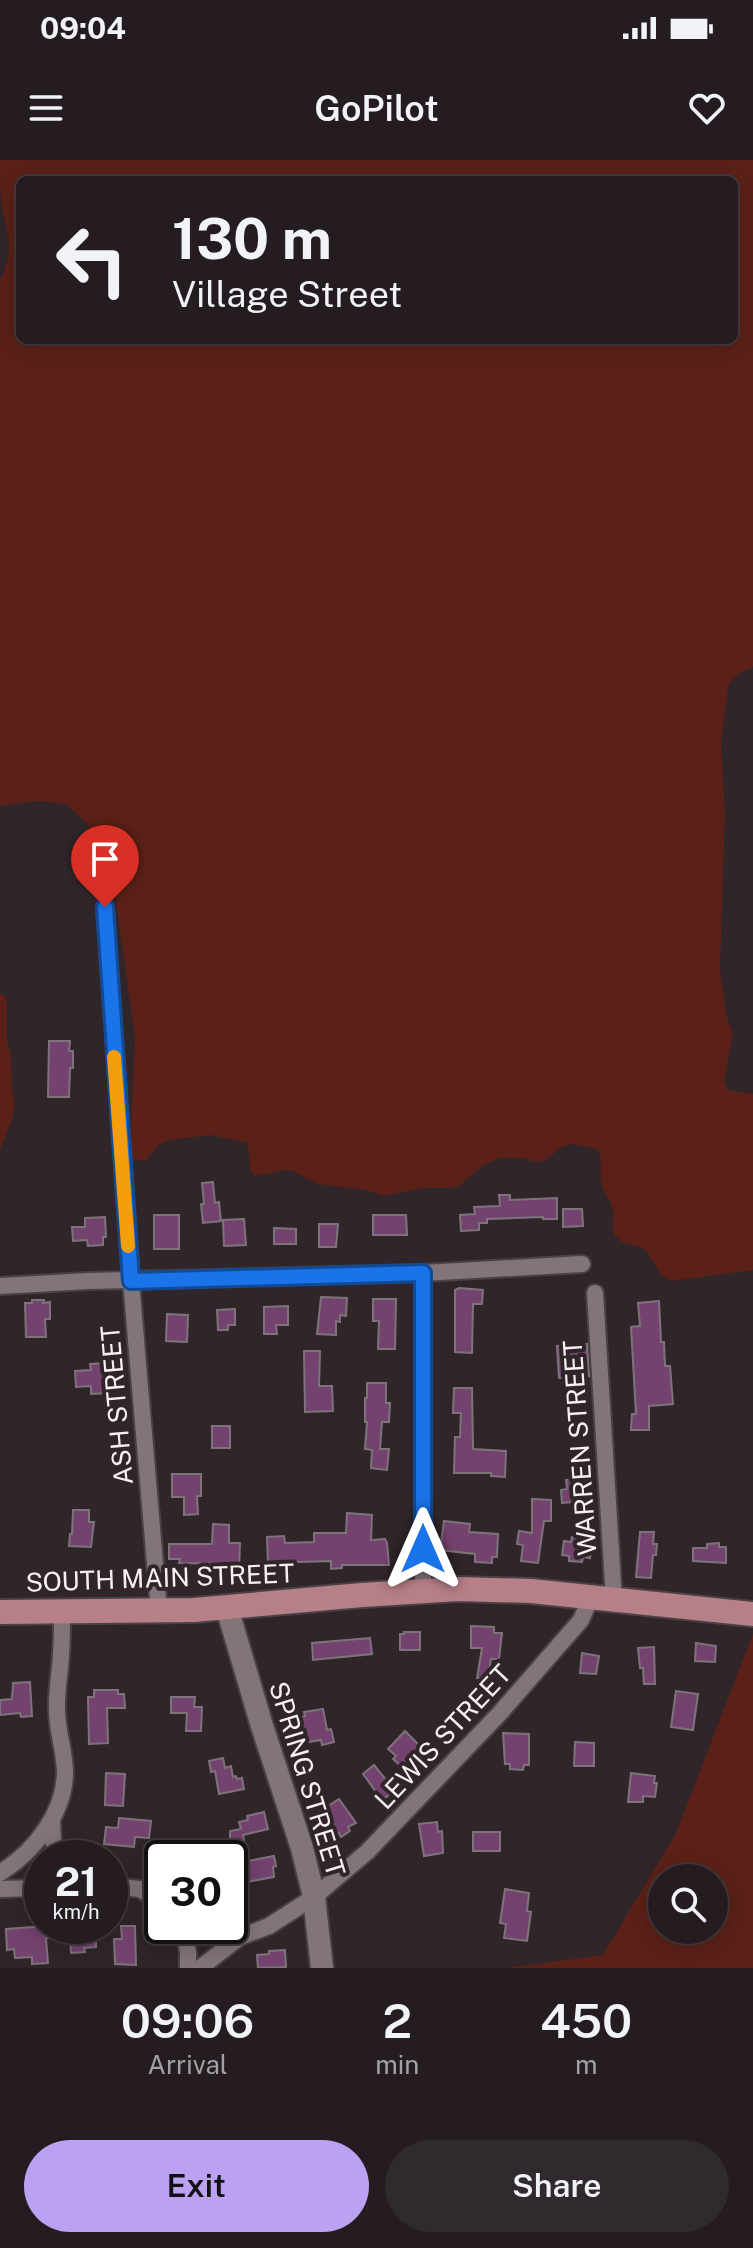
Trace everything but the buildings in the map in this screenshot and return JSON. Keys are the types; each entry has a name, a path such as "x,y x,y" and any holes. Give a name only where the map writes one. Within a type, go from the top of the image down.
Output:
{"main road":[{"name":"SOUTH MAIN STREET","path":"0,1612 159,1611 227,1608 423,1590 503,1590 753,1614"}],"street":[{"name":"ASH STREET","path":"105,907 131,1281 159,1611"},
{"path":"0,1286 423,1273 582,1264"},
{"path":"423,1273 423,1590"},
{"name":"WARREN STREET","path":"595,1293 603,1598"},
{"name":"LEWIS STREET","path":"248,1934 269,1926 314,1897 367,1852 469,1747 603,1598"},
{"name":"SPRING STREET","path":"227,1608 302,1848 314,1897 322,1968"},
{"path":"0,1873 31,1847 52,1821 62,1793 65,1772 57,1713 62,1612"},
{"path":"52,1821 53,1840"},
{"path":"0,1889 24,1888"},
{"path":"187,1944 188,1968"},
{"name":"LEWIS STREET","path":"200,1968 231,1944"}],"shaded area":[{"path":"0,160 753,160 753,667 740,673 728,687 721,744 725,814 720,968 726,1015 733,1034 724,1081 728,1090 753,1094 753,1270 671,1281 667,1278 644,1249 615,1235 612,1207 602,1186 598,1149 570,1144 561,1147 546,1160 537,1162 499,1158 482,1166 459,1186 422,1188 384,1196 367,1190 318,1184 293,1171 255,1176 250,1168 248,1143 211,1135 168,1140 146,1160 133,1158 130,1154 135,1038 112,872 106,855 87,823 66,804 37,801 0,806 0,281 9,248 1,199"},
{"path":"0,994 4,995 7,1003 7,1041 15,1104 0,1150"},
{"path":"753,1634 753,1968 508,1968 603,1955 648,1880 648,1944 728,1944 728,1864 657,1864 676,1833"}],"slow traffic":[{"path":"114,1057 128,1246"}],"route":[{"path":"105,907 131,1281 423,1273 423,1549"}]}
